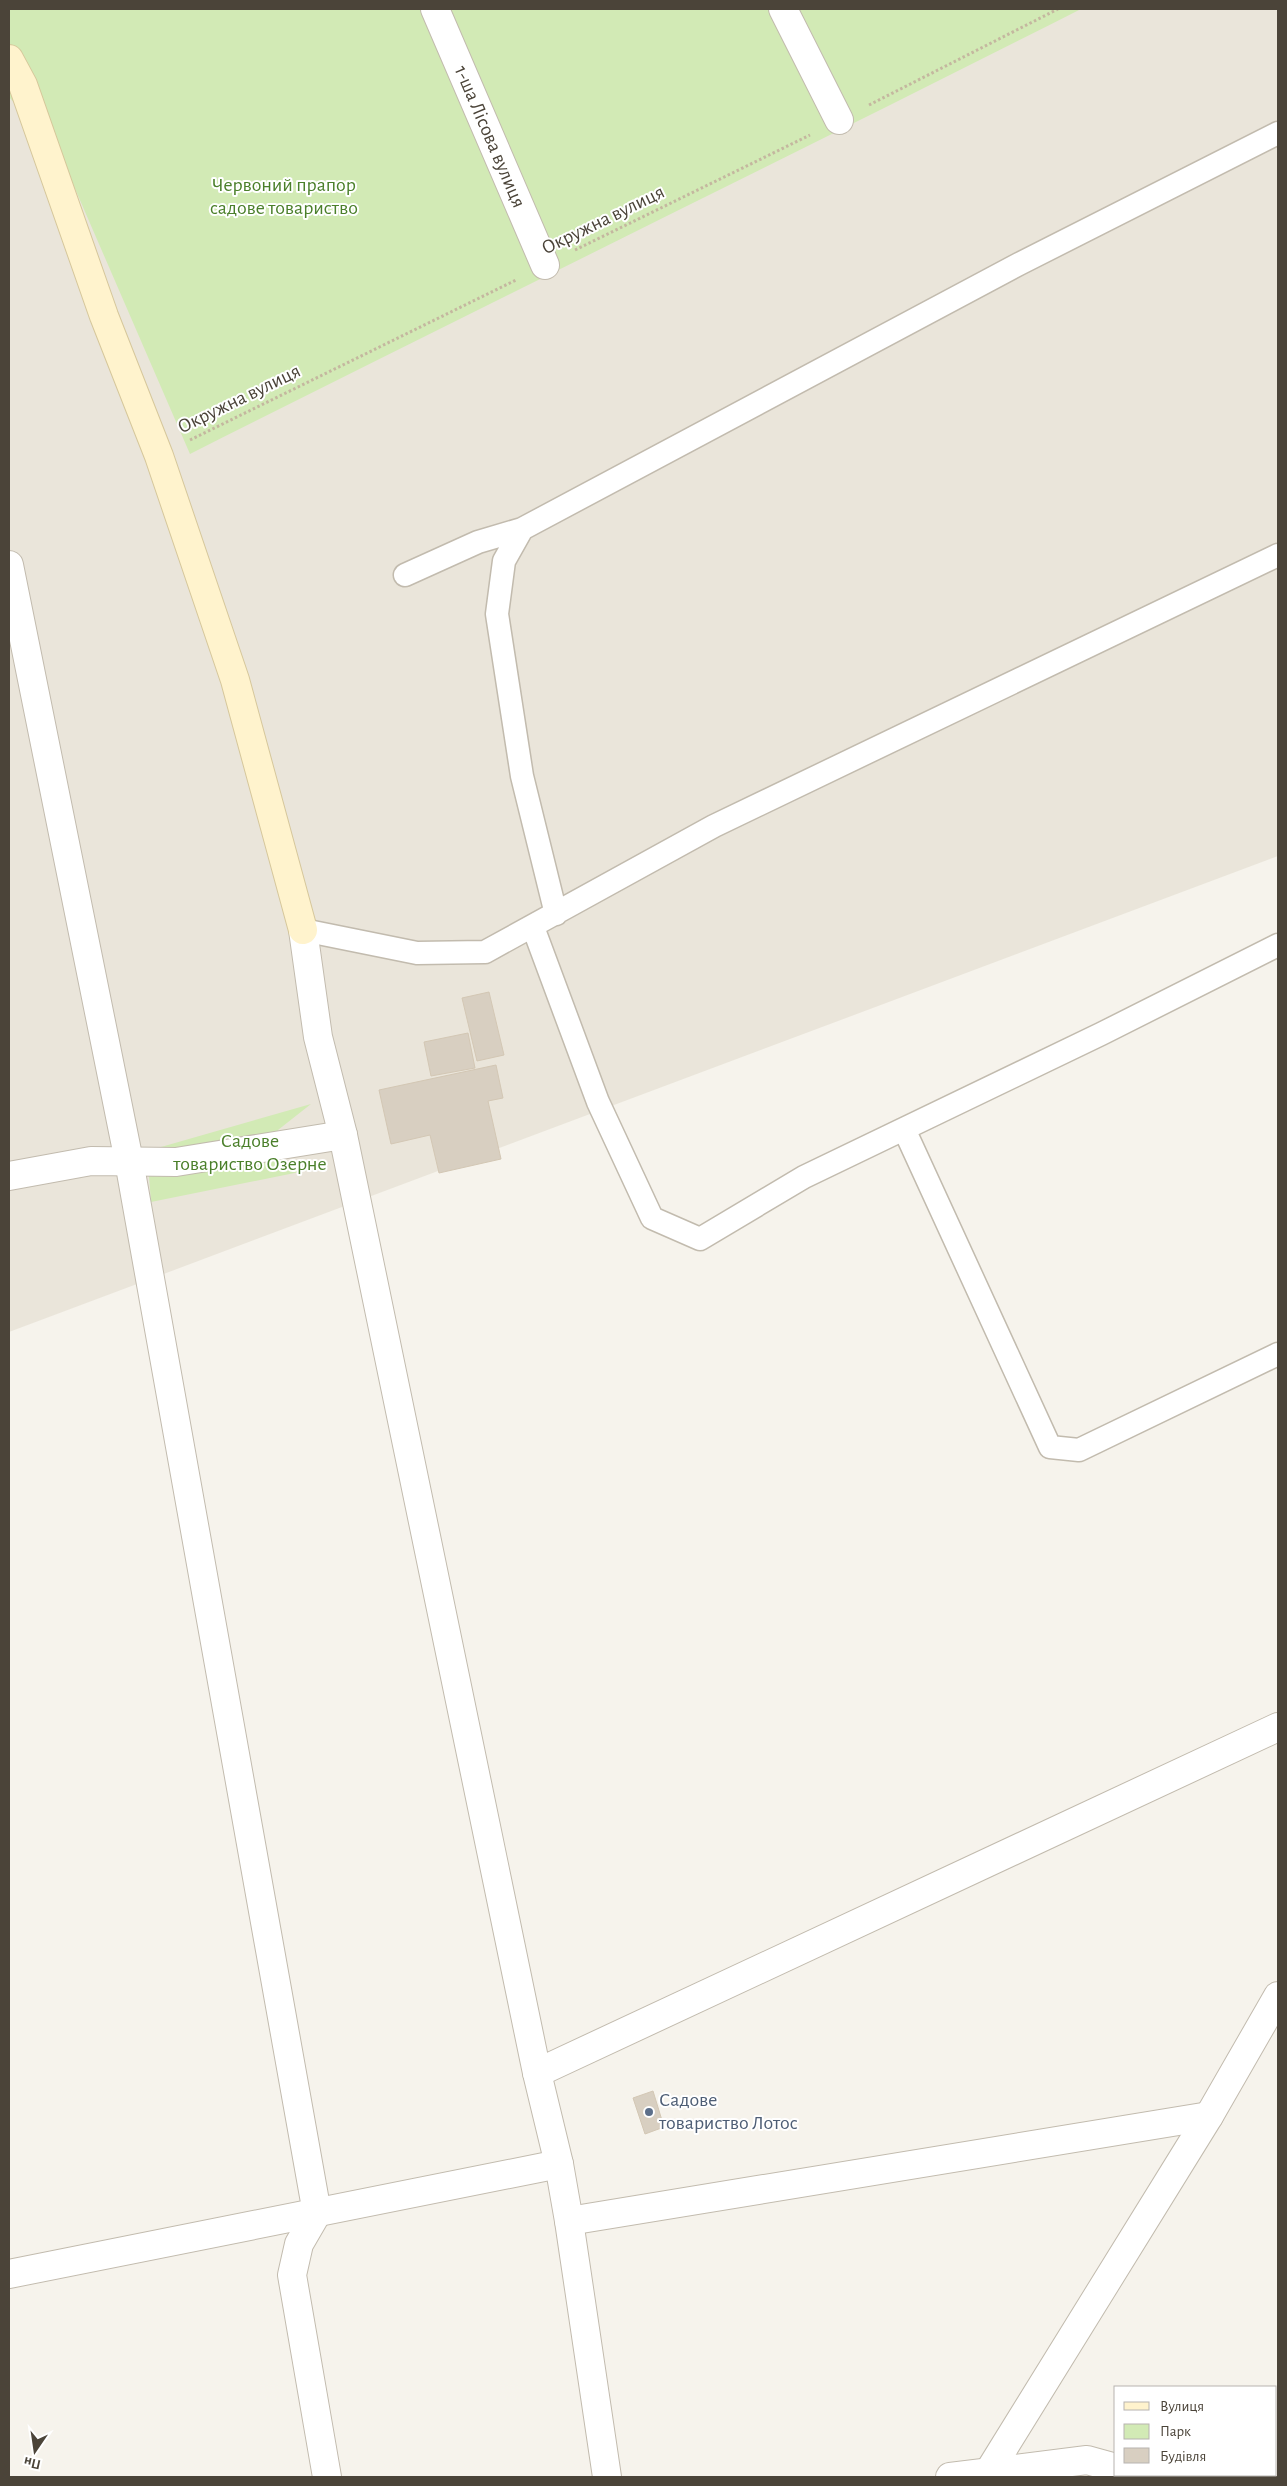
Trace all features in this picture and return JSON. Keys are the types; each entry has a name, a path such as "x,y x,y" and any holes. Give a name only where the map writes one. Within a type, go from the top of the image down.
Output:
{"street":[{"name":"1-ша Лісова вулиця","path":"435,9 545,265"},
{"path":"782,9 839,120"},
{"path":"9,60 16,88 159,456 235,680 303,930 318,1037 343,1134 536,2073 559,2164 607,2477"},
{"path":"9,565 129,1161 317,2212 299,2244 292,2275 326,2477"},
{"path":"9,1176 91,1160 176,1162 343,1134"},
{"path":"536,2073 1278,1729"},
{"path":"988,2473 1208,2116 1278,1996"},
{"path":"569,2220 1208,2116"},
{"path":"9,2274 559,2164"},
{"path":"950,2477 1087,2460 1114,2467"}],"lane":[{"path":"405,575 478,542 522,529 1019,264 1278,133"},
{"path":"522,529 504,561 497,614 522,776 556,914"},
{"path":"303,930 417,953 485,952 714,826 1278,555"},
{"path":"533,927 598,1102 652,1218 700,1238 804,1177 1278,945"},
{"path":"904,1129 1050,1447 1079,1450 1278,1354"}],"path":[{"name":"Окружна вулиця","path":"159,456 839,120 1058,9"}],"shaded area":[{"path":"9,9 1278,9 1278,856 9,1332"}],"green space":[{"name":"Червоний прапор садове товариство","path":"9,9 1081,9 190,454 60,154 9,97"},
{"name":"Садове товариство Озерне","path":"311,1104 278,1130 284,1165 324,1167 151,1202 147,1151"}],"building":[{"path":"489,992 504,1055 477,1061 462,998"},
{"path":"468,1033 475,1068 431,1076 424,1042"},
{"path":"496,1065 503,1098 488,1101 501,1159 439,1173 430,1135 391,1144 379,1090"},
{"name":"Садове товариство Лотос","path":"653,2091 664,2127 645,2134 633,2098"}],"place":[{"name":"Садове товариство Лотос","path":"649,2112"}]}
